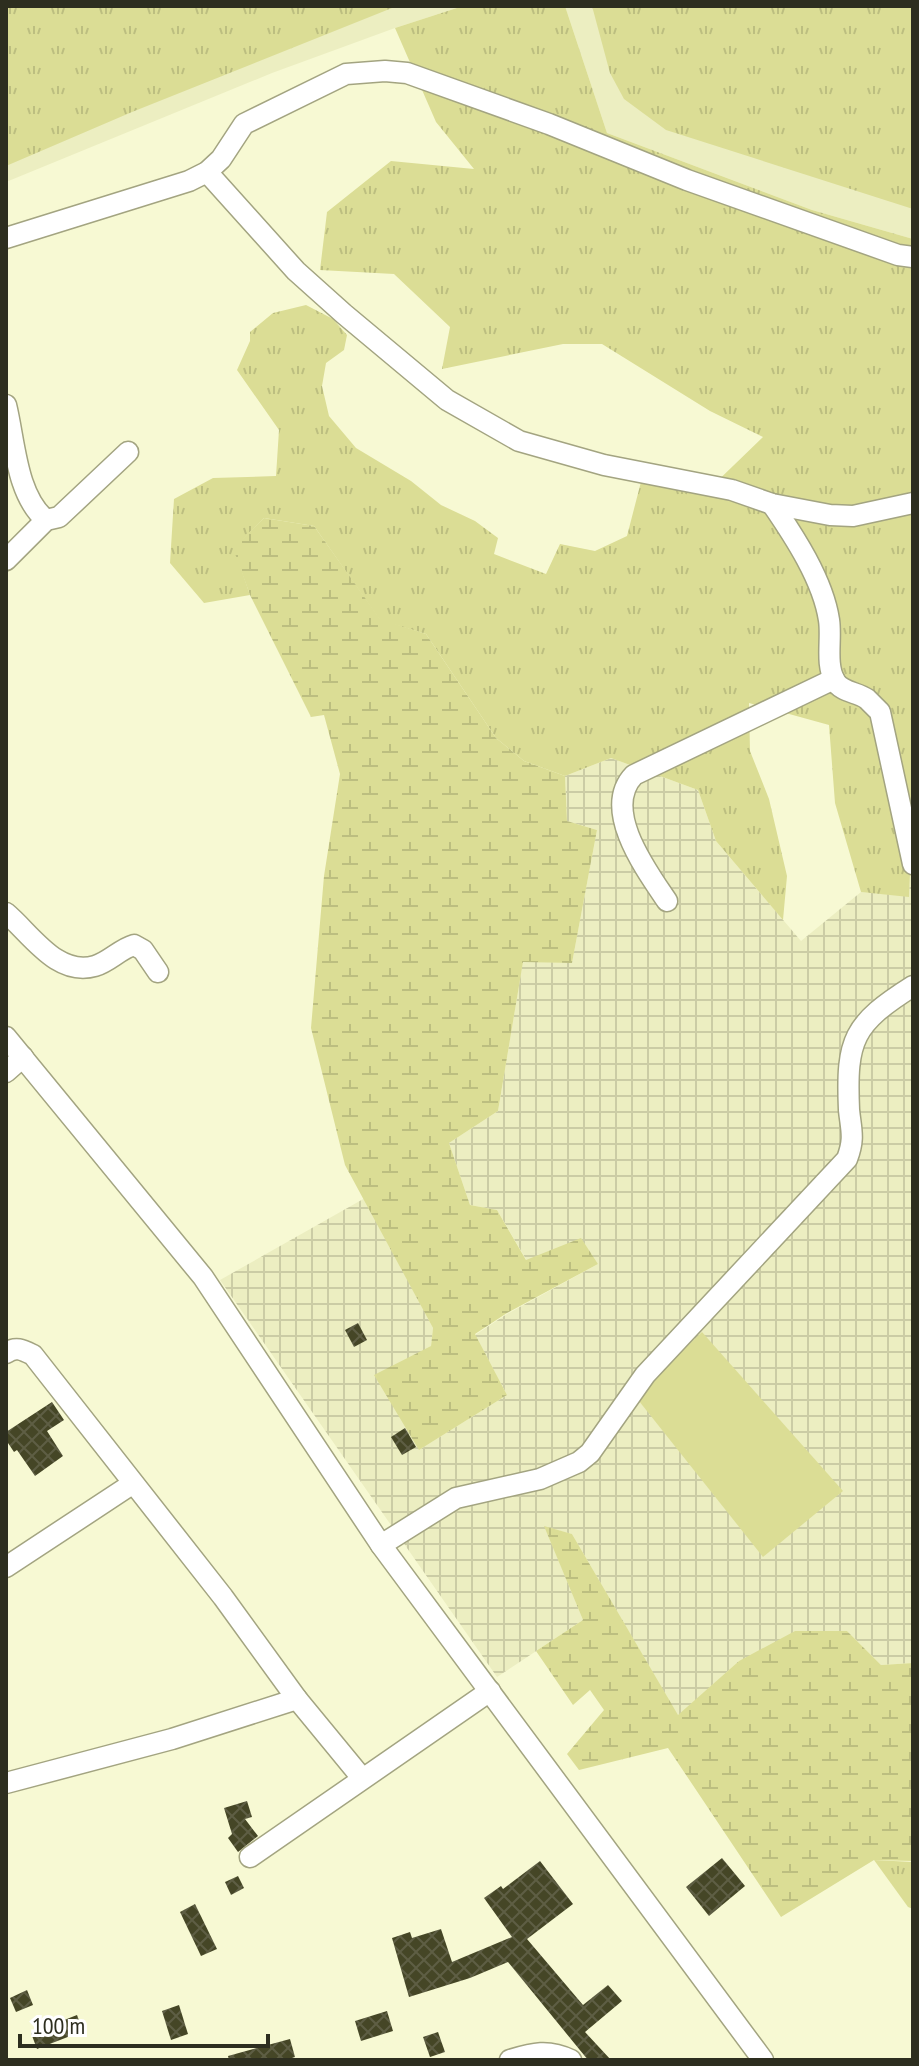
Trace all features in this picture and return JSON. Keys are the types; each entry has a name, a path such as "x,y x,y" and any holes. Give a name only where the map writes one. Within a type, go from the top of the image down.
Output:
{"street":[{"path":"6,238 189,181 207,172 221,159 244,124 346,74 385,71 407,73 549,124 732,196 898,255 913,257"},
{"path":"207,172 296,271 344,314 447,400 519,441 604,465 732,490 772,504 830,515 853,516 913,503"},
{"path":"6,405 24,484 36,512 46,520"},
{"path":"6,560 46,520 59,517 128,452"},
{"path":"772,504 798,543 823,597 829,620 830,668 834,679 839,687 866,699 880,712 913,864"},
{"path":"667,901 635,853 621,801 624,785 634,775 657,763 834,679"},
{"path":"6,913 52,958 68,966 95,966 134,945 143,950 158,972"},
{"path":"381,1545 456,1498 559,1473 590,1453 645,1375 847,1159 853,1142 847,1073 850,1049 872,1014 913,986"},
{"path":"6,1037 203,1277 381,1545 763,2060"},
{"path":"6,1072 23,1057"},
{"path":"6,1353 11,1349 23,1349 33,1355 223,1597 297,1699 362,1778"},
{"path":"6,1567 132,1484"},
{"path":"250,1857 490,1691"},
{"path":"6,1783 172,1739 297,1699"},
{"path":"510,2060 536,2052 554,2052 571,2060"}],"shaded area":[{"path":"6,6 463,6 272,73 6,182"},
{"path":"565,6 913,6 913,239 812,210 607,133"},
{"path":"611,758 698,790 716,841 801,941 861,892 909,896 913,804 913,1663 881,1665 847,1631 739,1661 678,1716 572,1534 545,1527 583,1620 497,1677 220,1280 365,1198 433,1328 419,1450 507,1395 475,1335 598,1264 581,1239 527,1261 497,1210 470,1205 449,1143 498,1111 523,961 572,963 597,830 567,821 565,776"}],"green space":[{"path":"6,6 397,6 6,166"},
{"path":"463,6 565,6 607,133 812,210 913,239 913,804 909,897 861,892 835,803 829,725 749,703 750,751 769,799 787,876 783,920 716,841 698,790 611,758 565,776 524,761 496,738 426,634 380,620 314,526 264,518 234,548 250,595 204,603 170,563 174,499 213,478 276,476 279,430 237,370 250,341 250,332 273,313 306,305 333,319 347,335 344,350 326,363 322,386 329,416 356,448 411,481 441,505 475,521 498,538 494,554 546,574 560,544 595,551 627,536 642,478 704,494 763,437 710,411 602,344 563,344 442,369 450,327 394,274 320,270 327,212 391,161 474,169 436,122 395,28"},
{"path":"592,6 913,6 913,209 666,130 624,99 610,73"},
{"path":"264,518 314,526 380,619 426,634 496,738 524,761 565,776 567,821 597,830 572,963 523,962 498,1111 449,1143 470,1205 497,1210 526,1260 581,1238 598,1264 507,1313 475,1334 507,1395 419,1450 374,1375 431,1346 433,1328 345,1165 311,1028 324,876 340,774 324,715 311,717 250,595 233,548"},
{"path":"702,1332 843,1491 763,1557 635,1396"},
{"path":"544,1526 572,1534 678,1715 739,1661 795,1631 847,1631 881,1665 913,1663 913,1861 874,1860 781,1917 668,1748 579,1770 567,1754 604,1710 590,1690 573,1705 536,1651 583,1620"},
{"path":"874,1860 913,1862 913,1909 908,1907"}],"building":[{"path":"358,1323 367,1340 354,1347 345,1330"},
{"path":"52,1402 64,1420 47,1431 63,1456 35,1476 6,1440 6,1432"},
{"path":"405,1428 416,1447 402,1455 391,1437"},
{"path":"247,1801 252,1817 245,1819 258,1836 238,1852 228,1838 232,1834 224,1808"},
{"path":"722,1858 745,1886 709,1916 686,1887"},
{"path":"540,1861 573,1904 527,1939 583,2005 608,1985 622,2001 585,2032 611,2060 588,2060 508,1962 470,1978 409,1997 392,1938 410,1932 412,1938 441,1929 452,1962 512,1937 484,1898 501,1886 503,1889"},
{"path":"238,1876 244,1888 231,1895 225,1882"},
{"path":"195,1904 217,1949 201,1956 180,1912"},
{"path":"27,1990 33,2005 16,2012 10,1998"},
{"path":"179,2005 188,2034 171,2040 162,2011"},
{"path":"387,2011 393,2031 361,2041 355,2021"},
{"path":"77,2015 83,2031 37,2049 31,2033"},
{"path":"438,2032 445,2052 430,2057 423,2037"},
{"path":"290,2039 295,2057 286,2060 229,2060 228,2056"}]}
